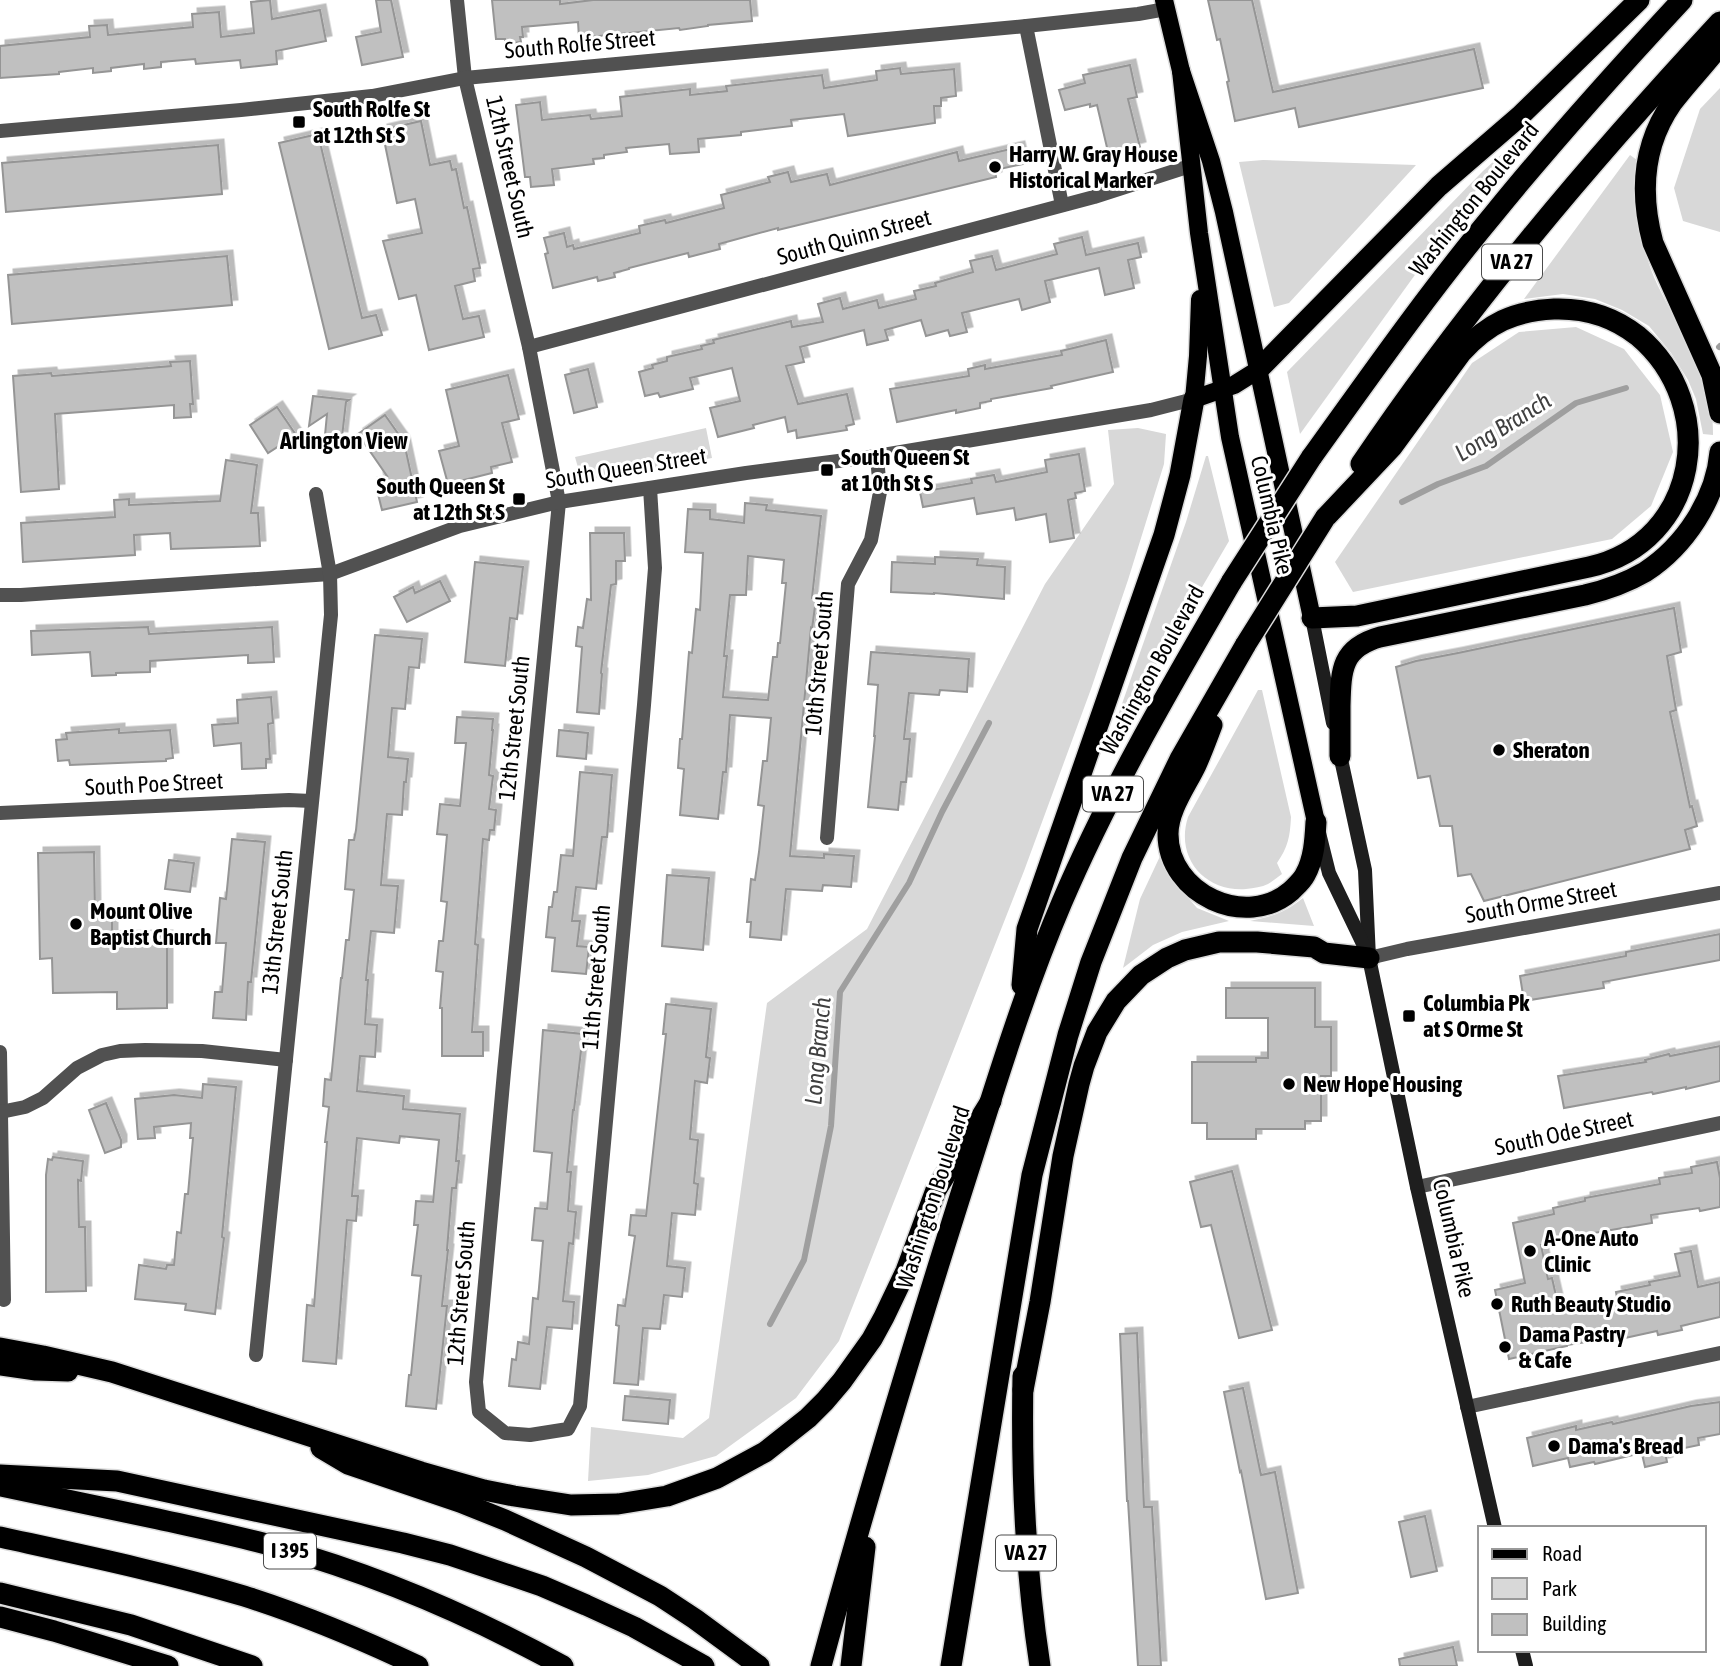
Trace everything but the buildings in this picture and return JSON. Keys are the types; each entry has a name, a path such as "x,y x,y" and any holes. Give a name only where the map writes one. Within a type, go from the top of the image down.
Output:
{"highway":[{"path":"1258,370 1438,186 1520,116 1639,0"},
{"name":"Washington Boulevard","path":"874,1479 918,1331 1018,1018 1062,902 1149,725 1231,581 1311,458 1401,333 1492,216 1577,116 1682,0"},
{"name":"VA 27","path":"1040,1666 1025,1538 1022,1439 1025,1303 1059,1072 1091,962 1132,858 1180,759 1246,645 1325,518 1403,404 1463,323 1588,170 1720,22"},
{"path":"1720,45 1663,117 1649,156 1644,197 1653,243 1709,367 1720,412"},
{"path":"1312,618 1370,613 1589,568 1607,564 1638,547 1651,537 1673,509 1687,475 1690,423 1680,388 1660,356 1615,320 1578,310 1562,309 1527,312 1512,317 1484,330 1472,341 1392,447 1325,518"},
{"path":"1018,1018 1027,929 1164,535 1180,475 1194,399"},
{"path":"1340,756 1340,678 1344,664 1352,652 1364,642 1380,636 1601,591 1646,571 1673,549 1695,521 1711,491 1720,452"},
{"path":"1246,645 1172,816 1168,835 1173,858 1185,879 1202,895 1222,904 1242,908 1263,906 1283,897 1305,875 1315,844 1316,822"},
{"path":"1023,1390 1063,1156 1079,1084 1097,1032 1116,1001 1141,975 1167,958 1185,950 1219,942 1314,947 1324,953 1369,958"},
{"path":"951,1666 1031,1175 1059,1072"},
{"path":"0,1348 112,1372 454,1482 514,1496 570,1505 595,1505 641,1501 690,1489 765,1452 786,1437 825,1401 842,1381 884,1317 906,1271 936,1190 991,1101"},
{"path":"0,1365 36,1370 112,1372"},
{"path":"279,1425 348,1464 460,1502 586,1557 660,1596 759,1666"},
{"path":"0,1475 117,1481 450,1555 542,1586 586,1605 634,1627 704,1666"},
{"path":"821,1666 874,1479"},
{"name":"VA 27","path":"851,1666 874,1479"},
{"name":"I 395","path":"0,1486 225,1534 333,1564 438,1603 563,1666"},
{"path":"0,1537 191,1581 246,1597 326,1626 418,1666"},
{"path":"0,1593 131,1625 252,1666"},
{"path":"0,1617 54,1630 168,1666"}],"main road":[{"name":"Columbia Pike","path":"1165,4 1181,71 1211,161 1224,212 1312,618 1365,870 1369,958 1417,1188 1495,1526"},
{"name":"Columbia Pike","path":"1181,71 1190,166 1230,437 1329,873 1369,958"},
{"path":"1194,399 1200,320 1199,233"},
{"name":"South Queen Street","path":"1194,399 1222,390 1258,370"}],"street":[{"name":"12th Street South","path":"457,0 465,78 529,347 559,502 476,1382 479,1412 505,1433 530,1435"},
{"name":"South Rolfe Street","path":"0,131 372,96 465,78 1138,14 1165,4"},
{"path":"1026,26 1062,205"},
{"name":"South Quinn Street","path":"529,347 1094,197 1190,166"},
{"name":"South Queen Street","path":"0,595 330,574 460,526 559,502 877,456 1151,410 1194,399"},
{"name":"10th Street South","path":"827,838 848,584 870,540 880,492 877,456"},
{"name":"11th Street South","path":"530,1435 568,1429 580,1406 651,623 655,568 650,488"},
{"name":"13th Street South","path":"256,1355 331,615 330,574 316,494"},
{"name":"South Poe Street","path":"0,813 311,801"},
{"name":"South Orme Street","path":"1369,958 1720,893"},
{"path":"1,1112 25,1107 43,1098 77,1068 102,1055 120,1051 202,1051 286,1060"},
{"path":"0,1052 4,1300"},
{"name":"South Ode Street","path":"1417,1188 1720,1123"},
{"path":"1467,1407 1720,1353"}],"green space":[{"path":"1720,88 1720,232 1683,221 1674,188 1700,109"},
{"path":"1503,153 1300,434 1287,372"},
{"path":"1630,155 1637,160 1636,207 1647,257 1658,286 1704,377 1711,405 1713,435 1703,434 1696,399 1688,380 1649,326 1622,310 1595,299 1563,294 1524,299"},
{"path":"1263,160 1416,165 1289,303 1274,307 1239,162"},
{"path":"1576,327 1624,349 1660,395 1673,452 1651,506 1612,539 1353,592 1335,562 1472,363 1519,332"},
{"path":"706,428 712,458 587,480 579,471 575,457"},
{"path":"1138,428 1166,434 1164,464 1128,580 1024,871 839,1341 796,1398 716,1456 648,1475 588,1481 591,1427 683,1438 709,1418 767,1003 867,929 1045,584 1114,484 1108,430"},
{"path":"1206,456 1229,541 1123,722 1117,718 1186,522"},
{"path":"1258,690 1262,690 1291,817 1290,830 1286,847 1277,863 1282,874 1263,886 1231,888 1217,885 1196,869 1186,846 1185,832 1188,817"},
{"path":"1162,852 1169,875 1197,908 1229,921 1182,932 1153,945 1123,968 1140,899"},
{"path":"1303,898 1314,926 1250,921 1278,913"}],"waterway":[{"name":"Long Branch","path":"1402,502 1438,484 1486,466 1576,403 1626,388"},
{"name":"Long Branch","path":"770,1324 804,1260 831,1126 840,992 909,883 942,812 989,723"}],"place":[{"name":"South Rolfe St at 12th St S","path":"299,122"},
{"name":"Harry W. Gray House Historical Marker","path":"995,167"},
{"name":"South Queen St at 10th St S","path":"827,470"},
{"name":"South Queen St at 12th St S","path":"519,499"},
{"name":"Sheraton","path":"1499,750"},
{"name":"Mount Olive Baptist Church","path":"76,924"},
{"name":"Columbia Pk at S Orme St","path":"1409,1016"},
{"name":"New Hope Housing","path":"1289,1084"},
{"name":"A-One Auto Clinic","path":"1530,1251"},
{"name":"Ruth Beauty Studio","path":"1497,1304"},
{"name":"Dama Pastry & Cafe","path":"1505,1347"},
{"name":"Dama's Bread","path":"1554,1446"}],"district":[{"name":"Arlington View","path":"344,441"}]}
